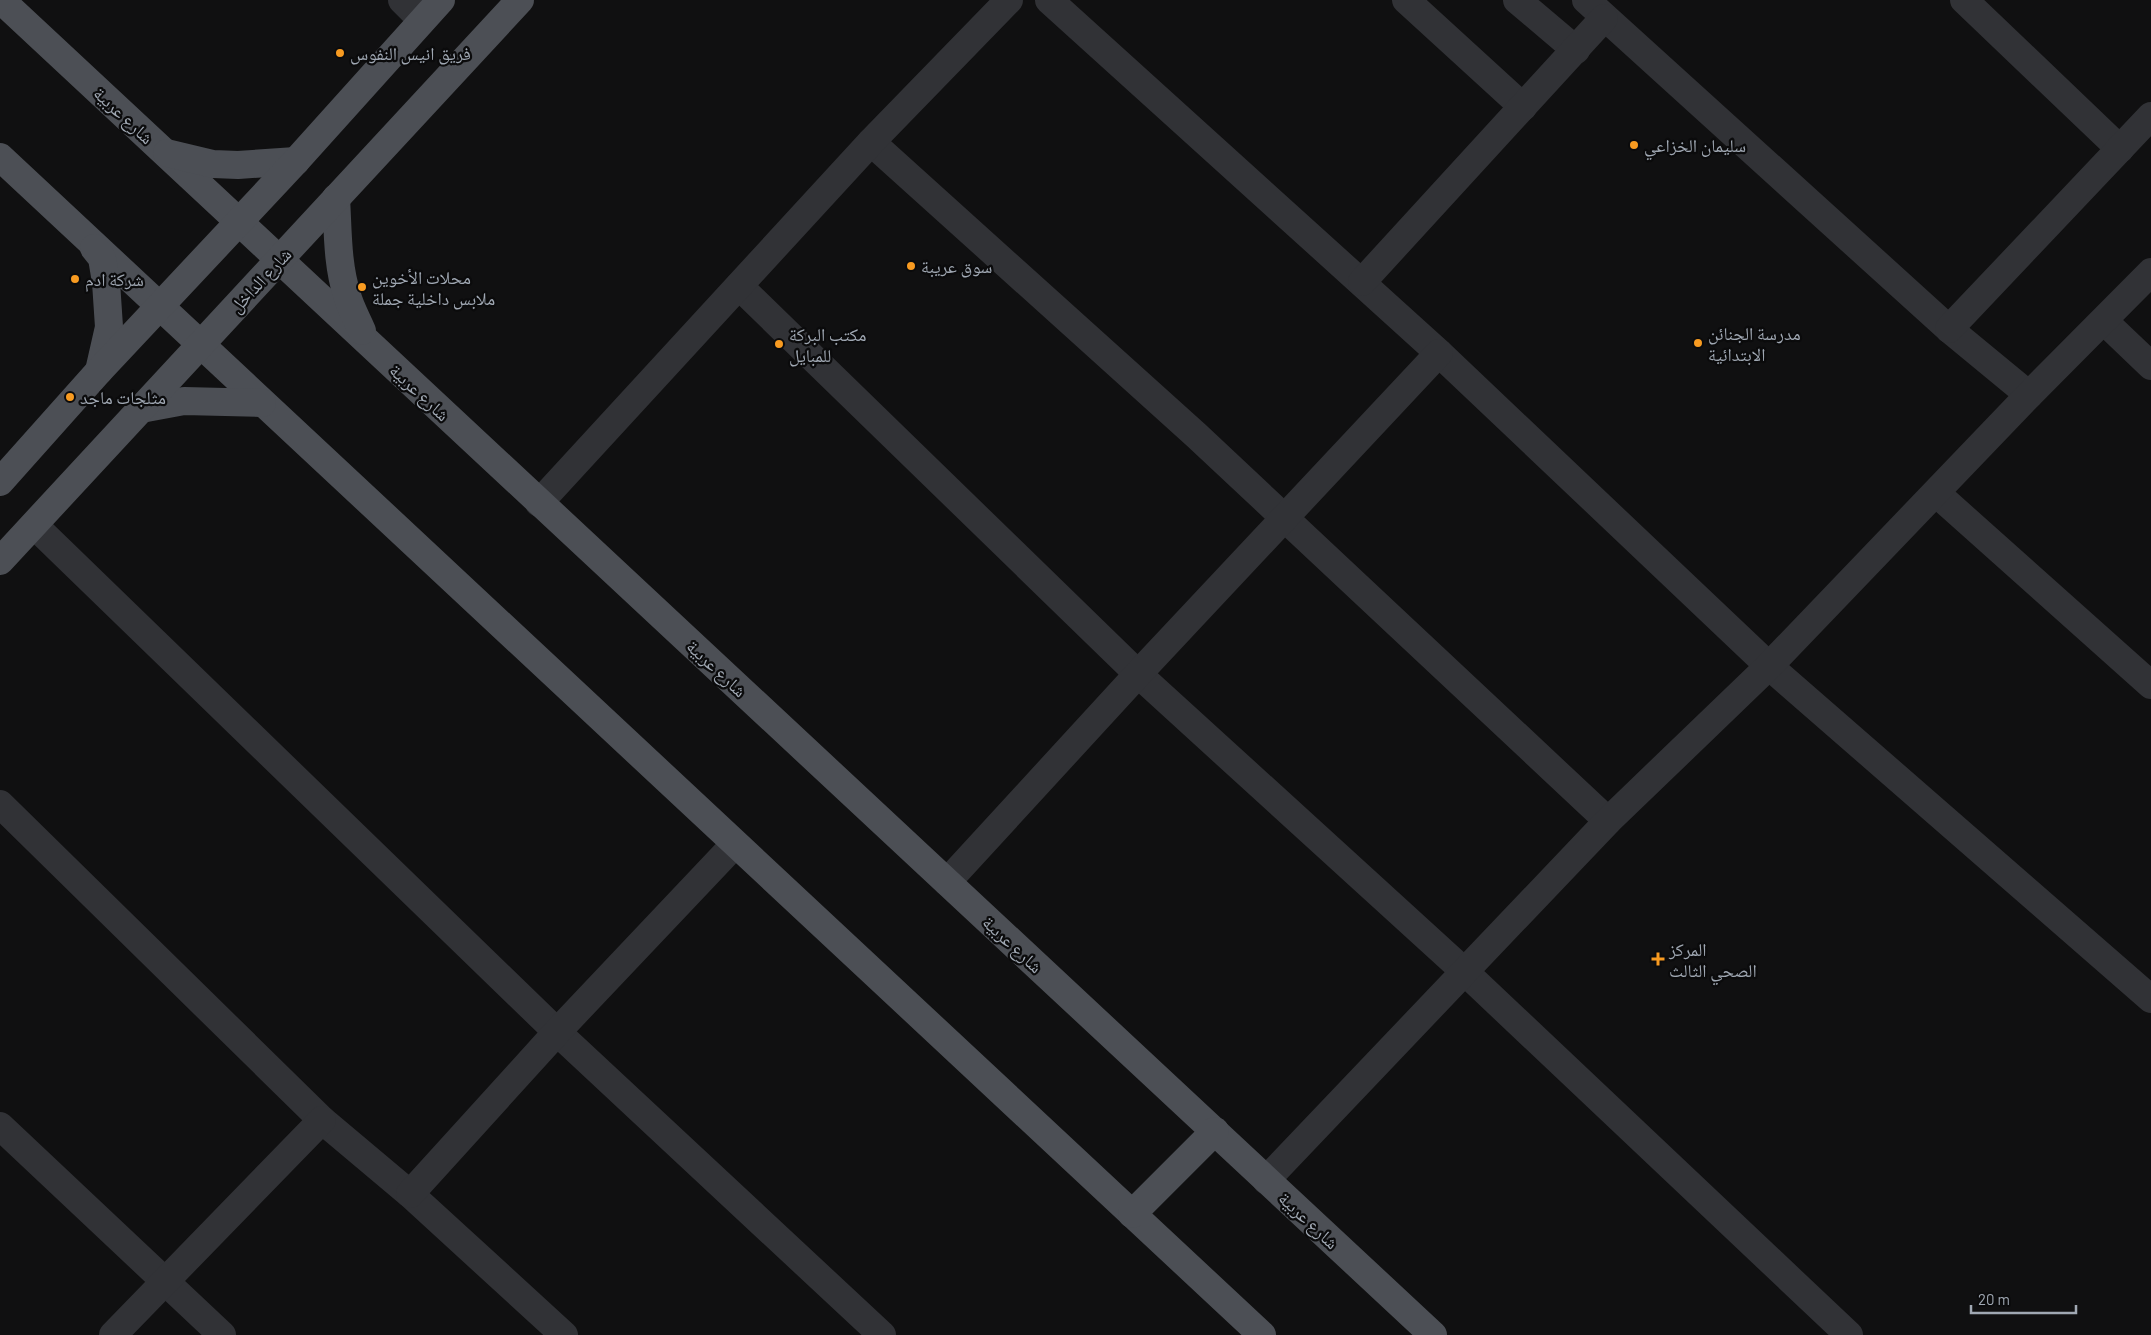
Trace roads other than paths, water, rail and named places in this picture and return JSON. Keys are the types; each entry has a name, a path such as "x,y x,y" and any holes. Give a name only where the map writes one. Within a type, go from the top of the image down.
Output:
{"main road":[{"name":"شارع عربية","path":"1,0 1433,1335"},
{"path":"0,482 99,371 296,161 441,0"},
{"name":"شارع الداخل","path":"0,560 520,0"},
{"path":"164,153 213,164 238,165 296,161"},
{"path":"0,157 1262,1335"},
{"path":"336,198 342,276 347,296 367,342"},
{"path":"86,237 102,258 106,282 109,327 99,371"},
{"path":"141,409 184,402 262,403"},
{"path":"1132,1214 1215,1132"}],"street":[{"path":"402,0 422,20"},
{"path":"540,503 870,142 1009,0"},
{"path":"1049,0 1362,282 1769,666 2151,999"},
{"path":"1406,0 1523,107"},
{"path":"1518,0 1576,50"},
{"path":"1964,0 2120,149"},
{"path":"1362,282 1576,50 1595,9 1949,329 2029,395"},
{"path":"1949,329 2151,116"},
{"path":"870,142 1189,428 1608,821"},
{"path":"1266,1180 1608,821 1769,666 2029,395 2151,272"},
{"path":"739,286 1138,674 1465,972 1849,1335"},
{"path":"2104,321 2151,366"},
{"path":"947,882 1284,516 1438,353"},
{"path":"1936,493 2151,686"},
{"path":"34,525 557,1032 882,1335"},
{"path":"0,804 322,1120 410,1194 564,1335"},
{"path":"410,1194 557,1032 736,844"},
{"path":"113,1335 322,1120"},
{"path":"0,1126 222,1335"}],"place":[{"name":"فريق انيس النفوس","path":"340,53"},
{"name":"سليمان الخزاعي","path":"1634,145"},
{"name":"سوق عريبة","path":"911,266"},
{"name":"شركة ادم","path":"75,279"},
{"name":"محلات الأخوين ملابس داخلية جملة","path":"362,287"},
{"name":"مدرسة الجنائن الابتدائية","path":"1698,343"},
{"name":"مكتب البركة للمبايل","path":"779,344"},
{"name":"مثلجات ماجد","path":"70,397"},
{"name":"المركز الصحي الثالث","path":"1658,959"}]}
